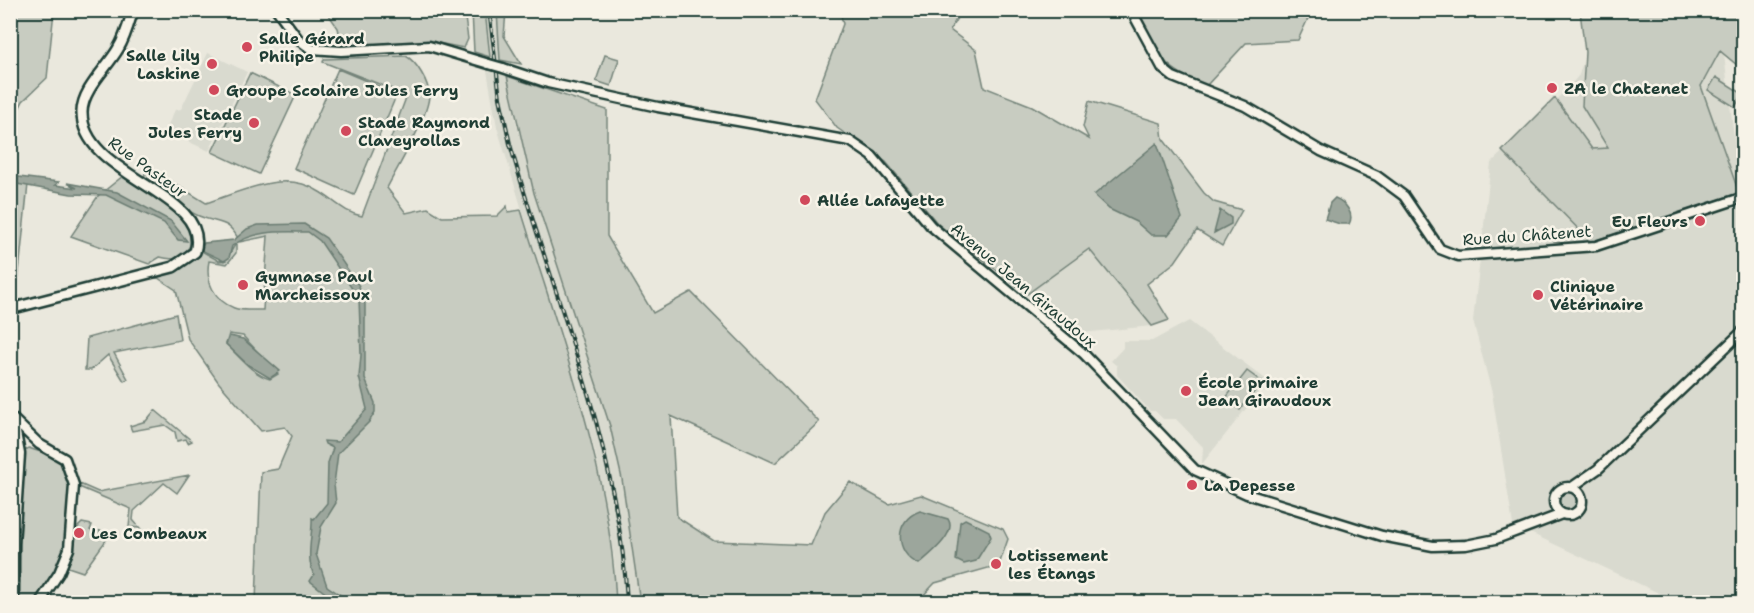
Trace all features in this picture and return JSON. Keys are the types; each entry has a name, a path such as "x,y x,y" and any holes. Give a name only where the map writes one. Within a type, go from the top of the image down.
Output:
{"main road":[{"name":"Rue Pasteur","path":"10,309 172,267 195,252 197,234 188,216 143,186 95,147 84,129 82,105 118,48 133,10"}],"street":[{"name":"Avenue Jean Giraudoux","path":"277,10 299,40 311,49 341,51 429,46 548,83 657,107 850,141 872,156 931,226 1084,354 1195,470 1225,486 1382,536 1433,546 1466,545 1496,539 1562,514"},
{"name":"Rue du Châtenet","path":"1131,10 1163,69 1173,77 1245,106 1321,151 1389,183 1404,196 1440,249 1458,256 1596,246 1743,197"},
{"path":"1545,519 1558,491 1572,487 1591,475 1743,330"},
{"path":"12,417 19,439 20,454 14,544 14,603"},
{"path":"12,417 39,444 65,459 75,485 69,549 59,573 40,603"},
{"path":"1554,503 1562,514 1570,515 1578,512 1591,475"},
{"path":"1572,487 1582,496"}],"shaded area":[{"path":"1312,10 1298,40 1246,43 1206,86 1178,72 1162,58 1136,11"},
{"path":"11,11 54,11 47,78 23,101 16,115 15,132 11,141"},
{"path":"326,11 464,11 468,39 464,48 433,42 343,48 338,28"},
{"path":"472,11 485,11 490,57 474,52"},
{"path":"485,11 497,11 500,60 490,57"},
{"path":"497,11 506,11 504,36 521,64 500,60"},
{"path":"840,11 961,11 950,30 976,50 984,87 1032,106 1089,139 1083,127 1089,101 1161,123 1163,139 1204,193 1214,202 1242,210 1222,246 1197,230 1175,262 1147,284 1169,320 1152,326 1089,249 1027,294 938,224 886,162 837,128 815,99 843,24"},
{"path":"1580,11 1743,11 1743,62 1737,65 1720,51 1701,86 1739,193 1591,242 1502,151 1555,98 1592,149 1608,148 1582,106 1585,52"},
{"path":"1664,11 1724,54 1740,188 1744,196 1743,591 1727,602 1678,602 1513,525 1492,393 1473,321 1491,163 1569,87 1579,75 1583,62 1582,106"},
{"name":"Groupe Scolaire Jules Ferry","path":"208,53 247,72 209,151 165,131 175,110 181,109"},
{"path":"605,55 619,59 611,86 596,81"},
{"path":"406,56 422,73 429,95 428,104 387,188 406,213 428,208 442,217 497,216 507,206 508,212 521,210 567,355 594,452 612,552 616,602 256,602 261,472 278,469 292,436 285,427 261,431 219,383 188,339 176,290 158,278 147,279 170,273 183,266 200,250 219,261 226,260 236,243 236,253 227,264 209,261 210,283 216,295 227,305 241,310 263,310 268,236 240,242 236,234 223,223 192,213 144,180 146,166 206,203 262,185 291,182 318,191 344,209 362,216 407,95 323,62 324,59","holes":["229,334 243,336 278,374 270,379 263,377 226,344"]},
{"name":"Stade Raymond Claveyrollas","path":"338,69 397,94 354,195 294,168"},
{"path":"487,71 507,76 517,126 610,426 622,479 640,602 616,602 614,557 595,451 497,127"},
{"name":"Stade Jules Ferry","path":"250,73 296,95 259,174 212,152"},
{"path":"507,76 607,110 607,236 653,313 691,292 819,422 775,463 671,416 677,517 714,541 811,545 825,512 850,482 889,504 921,495 1003,529 1008,539 999,565 935,583 917,602 640,602 622,479 610,426 534,193"},
{"path":"1716,77 1743,94 1735,107 1708,90"},
{"path":"1157,143 1182,218 1168,235 1151,235 1136,222 1109,209 1094,195"},
{"path":"11,176 59,182 55,185 77,188 67,183 117,192 171,221 187,241 178,240 164,223 106,195 71,194 17,184 11,182"},
{"path":"123,176 172,209 183,220 190,231 191,242 182,255 173,259 160,257 149,264 71,236 98,196"},
{"path":"11,182 28,184 16,301 11,302"},
{"path":"1335,198 1342,202 1350,212 1349,224 1340,224 1325,219 1330,203"},
{"path":"1220,210 1231,218 1231,224 1214,233"},
{"path":"304,224 326,238 359,286 365,304 365,379 375,403 375,412 369,422 338,453 334,484 336,503 321,527 316,554 327,586 351,602 337,602 310,581 314,575 310,554 312,518 314,519 327,503 328,463 333,448 324,441 338,442 367,409 359,377 361,355 359,299 320,241 308,232 279,232 250,237 232,246 229,258 224,261 201,250 204,243 234,240 247,229 258,225"},
{"path":"1089,249 1152,326 1071,334 1027,294"},
{"path":"176,314 180,340 114,353 128,379 124,381 108,355 91,370 85,370 87,338"},
{"path":"1189,321 1268,381 1202,464 1203,447 1176,419 1163,419 1155,411 1150,411 1117,375 1117,366 1111,361 1123,348 1123,341 1152,341"},
{"path":"230,336 243,339 280,371 270,378 248,365 226,344"},
{"path":"1247,371 1262,382 1240,410 1225,399"},
{"path":"155,410 192,441 188,443 186,439 177,441 175,432 165,425 132,431 130,426 146,421"},
{"path":"29,448 57,458 66,468 71,492 70,520 66,545 58,567 35,602 18,602 23,452"},
{"path":"189,475 177,493 164,483 134,511 133,520 140,528 129,527 131,509 79,487 80,484 98,492"},
{"path":"1568,491 1575,494 1578,501 1575,508 1568,511 1561,508 1558,501 1561,494"},
{"path":"920,511 948,519 950,525 946,537 919,564 905,552 900,537 905,522 911,515"},
{"path":"965,519 989,531 991,537 976,561 964,564 956,560 960,522"},
{"path":"82,523 92,525 90,530 112,532 83,572 68,567 78,527"}],"railway":[{"path":"489,10 500,98 510,144 598,427 621,543 627,602"}],"place":[{"name":"Salle Gérard Philipe","path":"247,47"},
{"name":"Salle Lily Laskine","path":"212,64"},
{"name":"ZA le Chatenet","path":"1552,88"},
{"name":"Groupe Scolaire Jules Ferry","path":"214,90"},
{"name":"Stade Jules Ferry","path":"254,123"},
{"name":"Stade Raymond Claveyrollas","path":"346,131"},
{"name":"Allée Lafayette","path":"805,200"},
{"name":"Eu Fleurs","path":"1700,221"},
{"name":"Gymnase Paul Marcheissoux","path":"243,285"},
{"name":"Clinique Vétérinaire","path":"1538,295"},
{"name":"École primaire Jean Giraudoux","path":"1186,391"},
{"name":"La Depesse","path":"1192,485"},
{"name":"Les Combeaux","path":"79,533"},
{"name":"Lotissement les Étangs","path":"996,564"}]}
